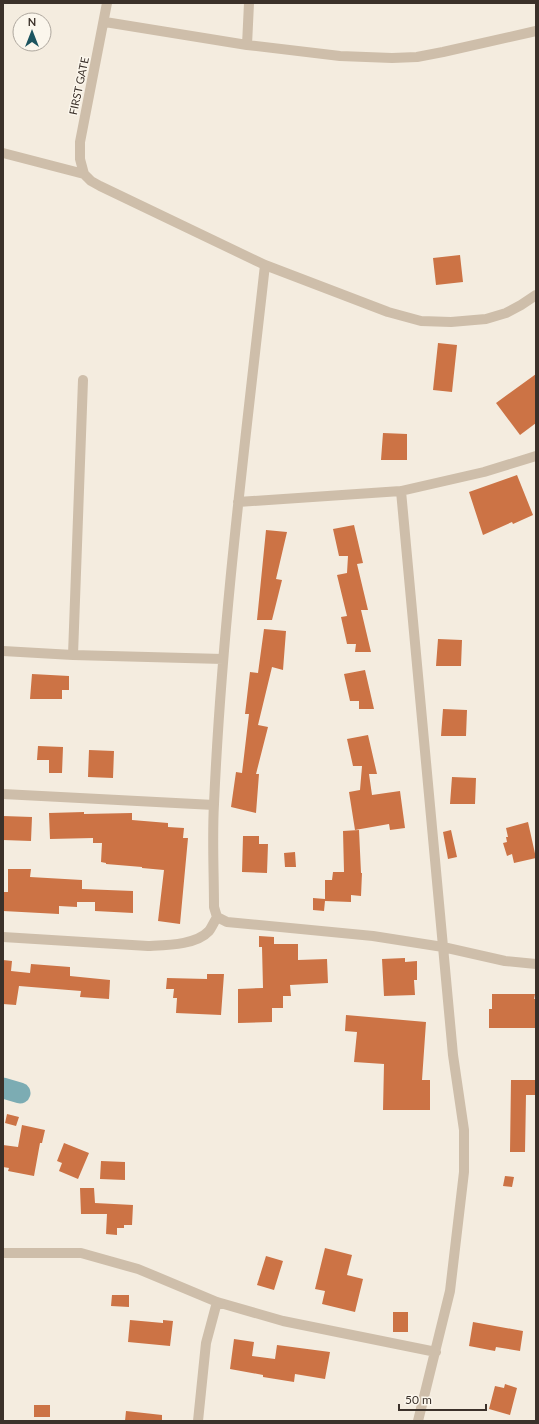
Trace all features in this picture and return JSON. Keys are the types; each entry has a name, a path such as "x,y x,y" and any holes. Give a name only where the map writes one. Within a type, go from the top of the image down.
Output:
{"street":[{"name":"FIRST GATE","path":"84,174 80,159 80,142 107,3"},
{"path":"247,46 249,3"},
{"path":"104,22 247,46 340,56 392,58 417,57 536,31"},
{"path":"3,153 84,174 91,181 100,186 266,265 388,312 421,321 451,322 486,320 506,313 536,295"},
{"path":"3,937 148,946 168,945 197,940 209,931 217,917 214,907 214,805 223,659 238,502 266,265"},
{"path":"73,655 83,380"},
{"path":"238,502 401,491 484,472 536,456"},
{"path":"401,491 453,1055 464,1130 464,1172 450,1291 418,1421"},
{"path":"3,651 73,655 223,659"},
{"path":"3,794 214,805"},
{"path":"217,917 227,922 373,936 444,947 505,961 536,964"},
{"path":"3,1253 81,1253 138,1269 217,1302 283,1321 436,1352"},
{"path":"198,1421 206,1343 217,1302"}],"building":[{"path":"460,255 463,282 436,285 433,258"},
{"path":"438,343 457,345 452,392 433,390"},
{"path":"536,374 536,423 520,435 496,403"},
{"path":"383,433 407,434 407,460 381,460"},
{"path":"517,475 533,515 513,524 512,522 483,535 469,492"},
{"path":"354,525 363,563 357,564 368,610 361,610 371,652 355,652 356,644 347,644 341,617 347,616 337,575 347,573 348,556 339,556 333,529"},
{"path":"266,530 287,532 276,579 282,580 272,620 257,620"},
{"path":"264,629 286,631 283,670 272,667 258,725 268,727 256,774 259,774 256,813 231,807 236,772 242,773 249,714 245,714 250,672 258,673"},
{"path":"438,639 462,640 461,666 436,666"},
{"path":"365,670 374,709 359,709 359,701 350,701 344,674"},
{"path":"32,674 69,676 69,690 62,690 62,699 30,699"},
{"path":"443,709 467,710 466,736 441,736"},
{"path":"368,735 377,774 369,774 372,795 400,791 405,828 390,830 389,824 355,830 349,792 360,790 362,766 353,766 347,739"},
{"path":"38,746 63,747 62,773 49,773 49,760 37,760"},
{"path":"89,750 114,751 113,778 88,777"},
{"path":"452,777 476,778 475,804 450,804"},
{"path":"84,812 84,814 132,813 132,820 168,823 168,827 184,828 183,838 188,838 180,924 158,921 164,870 106,864 101,862 102,843 93,843 93,838 50,839 49,813"},
{"path":"3,816 32,817 31,841 3,840"},
{"path":"528,822 536,858 514,863 512,854 507,856 503,843 507,842 506,837 508,837 506,828"},
{"path":"359,830 362,873 361,896 351,895 351,902 325,901 324,911 313,910 313,898 325,899 325,880 332,880 333,872 344,872 343,831"},
{"path":"451,830 457,857 448,859 443,832"},
{"path":"243,836 259,836 259,844 268,844 267,873 242,872"},
{"path":"295,852 296,867 285,867 284,853"},
{"path":"8,869 31,869 30,877 82,880 82,889 133,891 133,913 95,911 95,902 77,902 77,907 59,906 59,914 3,911 3,892 8,892"},
{"path":"259,936 274,937 274,944 298,944 298,960 327,959 328,983 290,985 291,996 283,996 283,1008 272,1008 272,1022 238,1023 238,989 263,988 262,947 259,947"},
{"path":"405,958 405,962 417,961 417,980 414,980 415,995 384,996 382,959"},
{"path":"3,960 12,961 11,971 30,973 31,964 70,967 70,976 110,980 109,999 80,997 81,991 19,986 16,1005 3,1004"},
{"path":"207,974 224,974 221,1015 176,1013 177,998 173,998 174,989 166,989 167,978 207,979"},
{"path":"492,994 535,994 536,1028 489,1028 489,1009 492,1009"},
{"path":"346,1015 426,1022 422,1080 430,1080 430,1110 383,1110 384,1064 354,1062 357,1032 345,1031"},
{"path":"511,1080 536,1080 536,1095 526,1095 525,1152 510,1152"},
{"path":"7,1114 19,1117 16,1126 5,1123"},
{"path":"22,1125 45,1130 42,1143 40,1143 34,1176 8,1171 9,1168 3,1167 3,1145 18,1147"},
{"path":"64,1143 89,1153 78,1179 59,1171 62,1163 57,1161"},
{"path":"101,1161 125,1162 125,1180 100,1179"},
{"path":"505,1176 514,1177 512,1187 503,1186"},
{"path":"80,1188 94,1188 95,1203 133,1205 132,1225 124,1225 124,1228 117,1228 117,1235 106,1234 107,1214 81,1214"},
{"path":"325,1248 352,1255 347,1275 363,1279 355,1312 322,1304 325,1291 315,1289"},
{"path":"266,1256 283,1261 274,1290 257,1285"},
{"path":"112,1295 129,1295 129,1307 111,1306"},
{"path":"393,1312 408,1312 408,1332 393,1332"},
{"path":"130,1320 163,1323 163,1320 173,1321 170,1346 128,1342"},
{"path":"473,1322 523,1331 520,1351 496,1347 495,1351 469,1346"},
{"path":"234,1339 254,1342 252,1356 275,1359 277,1345 330,1352 325,1379 295,1374 294,1382 263,1377 263,1375 230,1369"},
{"path":"505,1384 517,1388 510,1415 489,1409 495,1386 504,1388"},
{"path":"34,1405 50,1405 50,1417 34,1417"},
{"path":"126,1411 162,1415 162,1421 125,1421"}],"waterway":[{"path":"3,1088 20,1093"}]}
